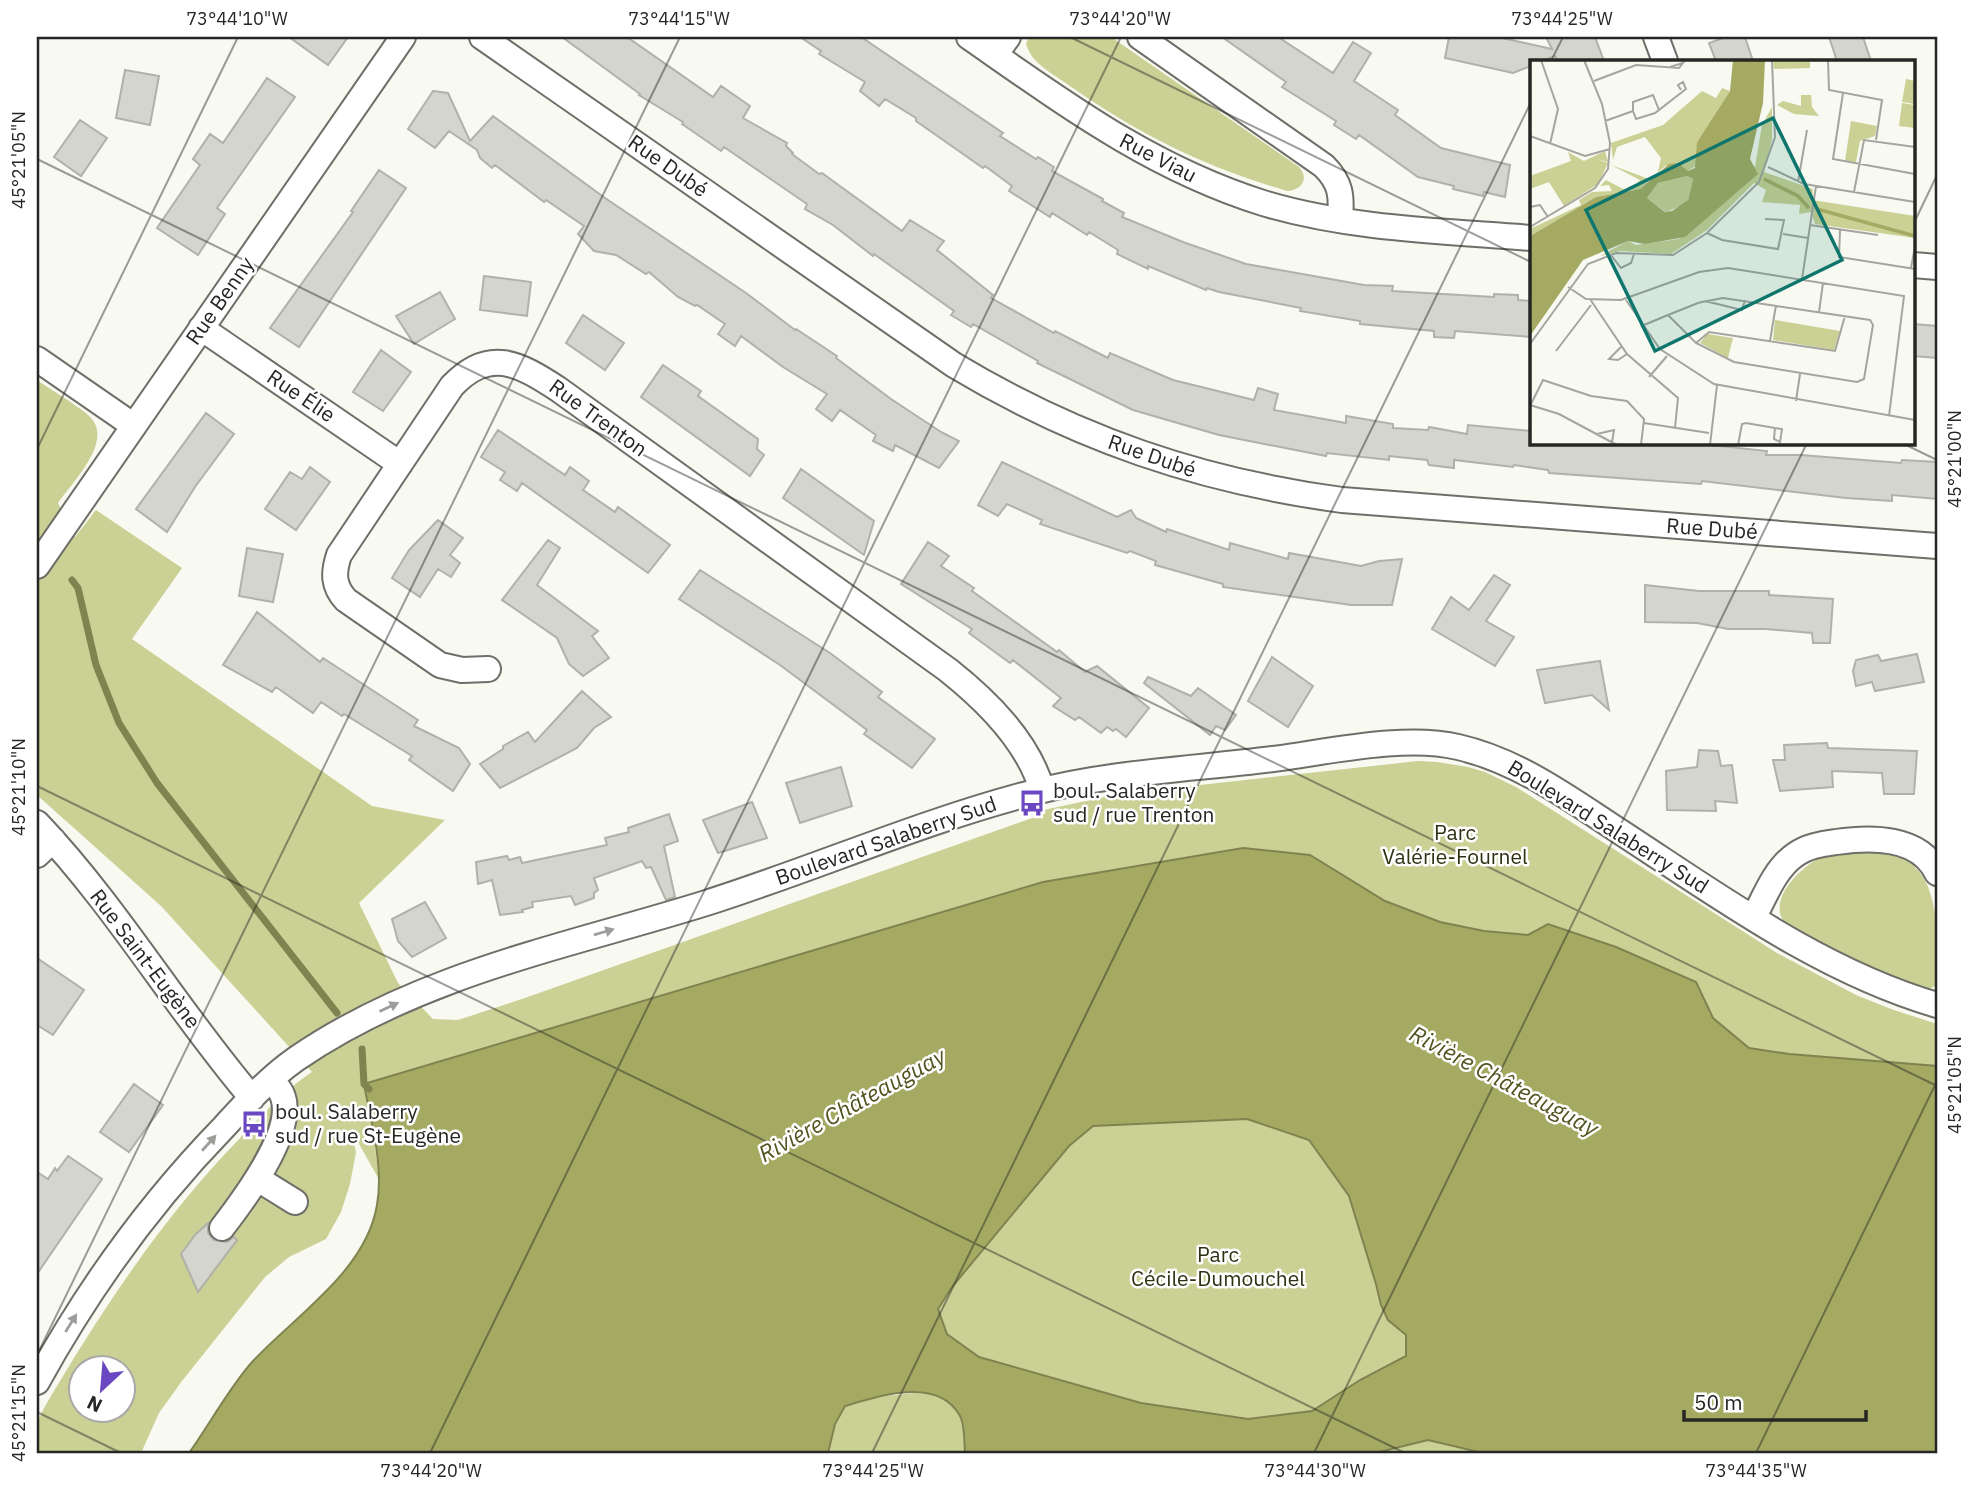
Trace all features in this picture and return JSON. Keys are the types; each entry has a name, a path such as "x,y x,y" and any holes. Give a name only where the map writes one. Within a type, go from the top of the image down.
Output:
{"street":[{"name":"Rue Benny","path":"37,566 403,37"},
{"name":"Rue Dubé","path":"482,37 954,365 1036,411 1133,452 1222,479 1277,491 1342,500 1937,547"},
{"name":"Rue Viau","path":"969,37 1001,46 1107,131 1152,157 1226,190 1266,204 1340,219 1409,229 1530,237"},
{"path":"1140,37 1324,166 1333,175 1341,192 1340,219"},
{"path":"1656,37 1665,60"},
{"path":"1914,265 1937,267"},
{"name":"Rue Élie","path":"201,328 400,464"},
{"path":"37,359 134,426"},
{"name":"Rue Trenton","path":"488,668 451,669 429,659 354,607 339,593 334,575 339,555 452,387 471,370 493,362 505,362 529,370 958,678 982,699 1017,739 1034,768 1042,790"},
{"name":"Boulevard Salaberry Sud","path":"37,1382 84,1302 178,1176 271,1079 299,1057 361,1020 438,986 500,963 704,904 929,825 1042,790 1131,775 1408,743 1444,744 1479,752 1534,777 1754,918 1861,978 1937,1005"},
{"path":"1754,918 1785,864 1797,853 1812,846 1859,839 1903,844 1927,857 1937,873"},
{"name":"Rue Saint-Eugène","path":"42,840 121,925 252,1098"},
{"path":"222,1228 258,1179 272,1150 284,1114 283,1096 271,1079"},
{"path":"258,1179 295,1202"}],"green space":[{"path":"1029,37 1111,37 1299,167 1304,180 1296,189 1287,191 1199,160 1146,134 1043,67 1029,51 1026,44"},
{"name":"Parc Valérie-Fournel","path":"37,380 87,414 95,424 97,435 90,459 58,503 75,537 96,510 182,568 132,639 372,806 445,820 359,903 398,983 433,1019 458,1020 522,999 1035,817 1034,812 1119,794 1418,761 1468,767 1516,787 1777,953 1856,995 1937,1024 1937,1066 1789,1054 1749,1048 1712,1018 1696,982 1616,947 1548,924 1528,935 1484,931 1440,922 1385,901 1310,855 1243,848 1043,882 365,1084 380,1181 351,1130 356,1152 350,1184 341,1212 326,1239 289,1257 265,1277 159,1413 141,1453 37,1453 37,1422 66,1372 66,1424 136,1424 136,1354 77,1354 134,1266 185,1200 249,1128 312,1072 161,906 37,795"},
{"path":"1851,851 1899,857 1914,866 1924,879 1935,913 1937,985 1927,990 1872,969 1785,923 1780,913 1780,903 1790,882 1819,858 1832,853"},
{"name":"Parc Cécile-Dumouchel","path":"1247,1119 1309,1140 1349,1196 1381,1305 1388,1320 1406,1335 1406,1356 1311,1411 1248,1419 1141,1403 979,1357 947,1333 938,1309 952,1287 1069,1146 1093,1126"},
{"path":"923,1392 946,1401 958,1412 965,1453 828,1453 835,1424 844,1406 878,1397"},
{"path":"1428,1440 1483,1453 1375,1453"}],"water":[{"name":"Rivière Châteauguay","path":"1243,848 1310,855 1385,901 1440,922 1484,931 1528,935 1548,924 1616,947 1696,982 1713,1018 1749,1048 1789,1054 1937,1066 1937,1453 1483,1453 1428,1440 1375,1453 965,1453 962,1420 950,1404 938,1396 907,1392 845,1406 835,1424 828,1453 189,1453 228,1393 253,1361 344,1271 359,1251 370,1229 377,1205 379,1175 364,1084 1043,882","holes":["1247,1119 1309,1140 1349,1196 1381,1305 1388,1320 1406,1335 1406,1356 1360,1380 1312,1411 1248,1419 1141,1403 979,1357 947,1334 938,1309 952,1287 1069,1146 1093,1126"]}],"building":[{"path":"289,37 348,37 328,65"},
{"path":"562,37 627,37 713,97 721,86 750,106 743,118 787,143 786,146 792,154 819,174 822,173 902,231 910,220 944,241 937,250 993,295 991,298 1054,333 1055,331 1108,358 1110,353 1173,380 1254,400 1258,388 1278,394 1274,410 1346,423 1346,416 1393,424 1393,428 1428,430 1429,427 1467,434 1468,425 1530,431 1530,444 1701,444 1767,451 1766,455 1901,463 1902,460 1937,462 1937,499 1892,495 1892,501 1846,498 1702,481 1701,484 1549,473 1548,470 1514,465 1454,460 1454,468 1429,465 1427,460 1389,456 1389,460 1327,453 1326,456 1219,435 1133,410 1037,363 1038,361 973,324 971,327 951,315 954,311 833,225 805,209 807,204 724,147 721,151"},
{"path":"800,37 861,37 1003,133 1000,136 1054,167 1052,171 1124,213 1122,217 1183,242 1246,264 1364,285 1393,286 1392,291 1494,297 1494,294 1518,295 1518,300 1530,301 1530,337 1455,331 1454,338 1434,337 1434,331 1360,324 1360,321 1300,311 1301,308 1207,288 1206,290 1148,266 1148,269 1117,254 1118,250 1089,232 1087,235 1052,213 1050,217 1009,191 1012,186 885,99 879,106 860,91 865,82 819,54 821,51"},
{"path":"1222,37 1278,37 1333,73 1353,42 1371,53 1354,81 1398,110 1395,115 1441,148 1510,165 1505,197 1484,192 1483,196 1418,177 1359,135 1356,139 1334,125 1336,121 1282,87 1286,82"},
{"path":"1449,37 1498,37 1552,49 1546,37 1595,37 1604,60 1557,60 1555,56 1545,60 1530,60 1530,66 1513,73 1445,58"},
{"path":"1726,37 1745,37 1753,60 1716,60 1709,43"},
{"path":"1829,37 1863,37 1871,60 1837,60"},
{"path":"125,70 159,76 150,125 116,118"},
{"path":"267,78 295,97 217,208 225,214 198,255 157,228 200,165 193,159 210,134 223,143"},
{"path":"433,91 448,93 470,141 493,116 605,198 746,293 795,330 837,356 836,358 891,399 959,441 939,468 895,445 893,451 873,441 876,435 840,410 832,421 816,409 827,394 783,367 741,336 735,346 718,334 725,324 697,305 678,297 649,272 646,274 616,255 594,251 578,234 584,226 546,200 544,202 495,165 492,168 480,158 477,150 449,131 435,148 408,129"},
{"path":"80,120 107,138 81,176 54,157"},
{"path":"379,170 406,188 299,347 270,328 353,212 351,211"},
{"path":"484,276 531,282 527,316 480,310"},
{"path":"440,292 455,319 414,344 396,316"},
{"path":"583,315 624,343 605,370 566,343"},
{"path":"1914,324 1937,326 1937,358 1914,356"},
{"path":"381,350 411,372 383,411 353,392"},
{"path":"663,365 701,391 698,396 758,439 757,449 764,455 750,476 641,397"},
{"path":"206,413 234,434 195,487 167,532 136,509"},
{"path":"498,430 565,475 570,467 589,481 583,490 615,512 618,507 670,545 648,573 522,483 517,491 500,480 505,472 481,457"},
{"path":"1002,462 1117,517 1131,510 1136,518 1166,532 1167,529 1229,550 1230,543 1288,559 1289,553 1361,566 1402,559 1392,605 1351,605 1223,587 1223,584 1155,565 1156,561 1130,551 1127,553 1040,524 1042,520 1007,504 998,516 978,505"},
{"path":"310,467 330,482 296,530 265,509 290,472 302,479"},
{"path":"801,469 874,521 864,555 783,498"},
{"path":"438,520 463,538 450,555 460,563 451,577 438,569 420,597 392,578 409,550"},
{"path":"548,540 560,548 537,585 598,631 592,636 609,658 583,676 569,664 557,638 502,600"},
{"path":"928,542 949,556 941,566 974,588 972,591 1057,652 1059,650 1085,672 1097,666 1149,708 1126,737 1116,729 1113,731 1107,727 1101,733 1079,717 1075,720 1053,706 1061,698 1013,660 1010,663 969,633 972,629 901,584"},
{"path":"247,548 283,554 273,602 239,596"},
{"path":"700,570 830,653 882,692 878,697 935,739 912,768 864,734 867,730 780,665 679,599"},
{"path":"1494,575 1510,585 1486,621 1514,637 1495,666 1432,629 1451,597 1469,610"},
{"path":"1645,585 1699,591 1769,591 1769,595 1833,599 1830,643 1813,643 1812,633 1728,629 1697,623 1645,622"},
{"path":"257,612 320,662 323,658 418,720 414,726 459,748 470,764 453,791 409,760 412,756 344,714 342,716 321,702 313,713 276,687 272,692 223,665"},
{"path":"1917,654 1924,682 1875,691 1872,682 1856,686 1853,671 1856,660 1878,655 1881,661"},
{"path":"1272,657 1313,686 1288,727 1248,701"},
{"path":"1600,661 1609,710 1592,695 1545,703 1537,670"},
{"path":"1148,677 1191,696 1198,688 1236,715 1225,730 1216,726 1210,735 1144,683"},
{"path":"582,691 611,717 594,728 577,748 500,788 480,764 503,749 503,746 528,732 535,742"},
{"path":"1827,743 1828,748 1917,751 1914,794 1884,794 1882,773 1832,771 1833,787 1780,791 1773,760 1785,760 1784,745"},
{"path":"1699,750 1718,751 1721,766 1732,765 1737,803 1715,801 1716,811 1667,810 1666,771 1697,767"},
{"path":"841,767 852,806 800,823 786,783"},
{"path":"752,802 767,838 718,853 703,820"},
{"path":"669,814 678,841 664,846 675,897 666,900 651,867 646,868 642,861 594,878 598,890 594,893 594,898 575,905 571,896 532,902 533,907 522,910 523,912 500,915 492,880 478,884 476,862 507,856 509,860 520,857 522,863 607,845 605,838 629,832 628,828"},
{"path":"425,902 446,938 412,957 398,941 392,919"},
{"path":"37,958 84,990 53,1035 37,1025"},
{"path":"134,1084 163,1105 129,1152 100,1132"},
{"path":"68,1156 102,1179 37,1274 37,1172 48,1179"},
{"path":"208,1223 208,1233 214,1240 227,1242 234,1237 237,1240 198,1292 181,1254"}],"waterway":[{"path":"72,580 78,588 96,665 119,723 157,783 337,1013"},
{"path":"362,1049 364,1084 369,1089"}],"place":[{"name":"boul. Salaberry sud / rue Trenton","path":"1032,803"},
{"name":"boul. Salaberry sud / rue St-Eugène","path":"254,1124"}]}
